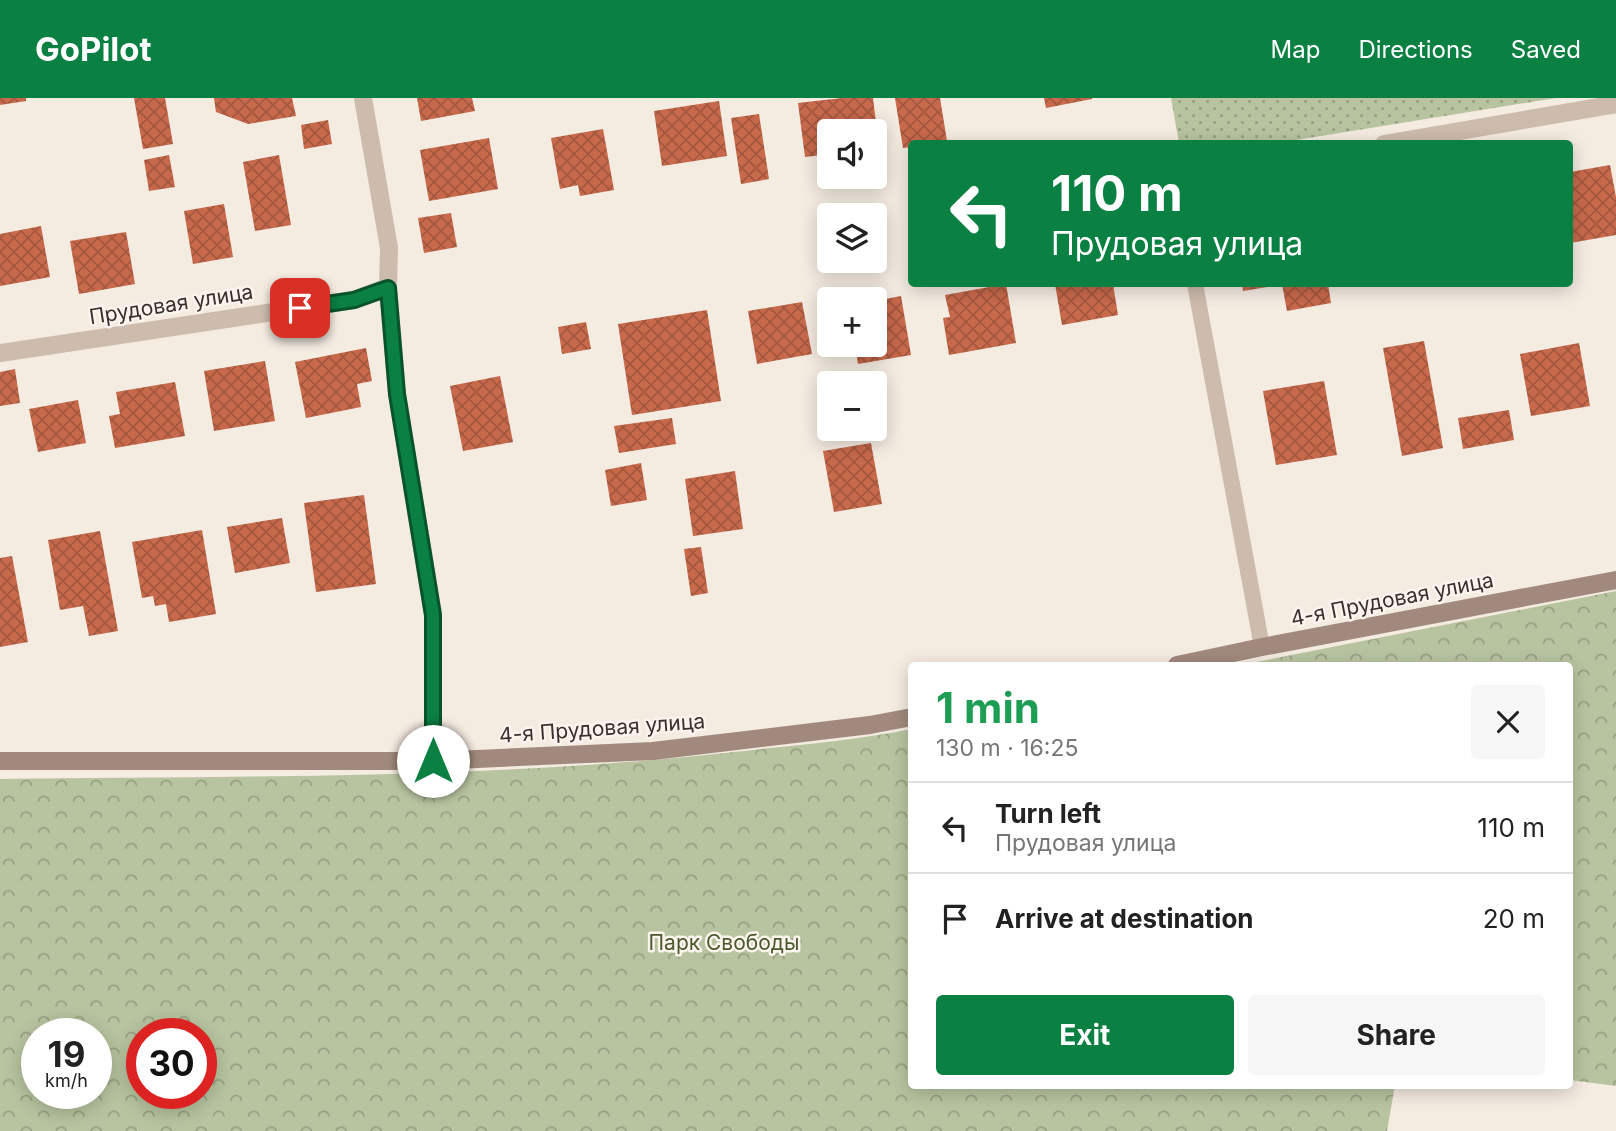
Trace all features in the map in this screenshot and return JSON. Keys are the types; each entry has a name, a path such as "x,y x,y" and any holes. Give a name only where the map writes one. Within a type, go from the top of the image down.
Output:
{"main road":[{"name":"4-я Прудовая улица","path":"1191,662 1616,580"},
{"name":"4-я Прудовая улица","path":"0,761 433,761 653,751 870,725 908,718"}],"street":[{"path":"363,98 389,248 388,288 397,394 433,615 433,761"},
{"path":"1407,140 1616,104"},
{"name":"Прудовая улица","path":"0,353 354,300 388,288"}],"lane":[{"path":"1196,287 1262,647"}],"green space":[{"path":"1171,98 1556,98 1297,140 1178,140"},
{"path":"1616,591 1616,1086 1573,1080 1573,662 1256,662"},
{"name":"Парк Свободы","path":"908,730 908,1089 1394,1089 1387,1131 0,1131 0,779 459,772 642,761 845,740"}],"building":[{"path":"0,98 26,98 26,101 0,105"},
{"path":"134,98 165,98 173,144 143,149"},
{"path":"214,98 292,98 296,116 248,124 216,112"},
{"path":"417,98 472,98 475,111 421,121"},
{"path":"873,98 876,119 817,119 817,156 805,157 798,103"},
{"path":"895,98 940,98 947,140 908,140 908,147 903,148"},
{"path":"1044,98 1092,98 1092,99 1046,108"},
{"path":"719,101 727,156 662,166 654,111"},
{"path":"759,114 769,179 741,184 731,118"},
{"path":"328,120 332,144 304,149 301,125"},
{"path":"603,129 614,190 580,196 578,185 560,189 551,138"},
{"path":"489,138 498,189 429,201 420,150"},
{"path":"169,155 175,187 149,191 144,160"},
{"path":"279,155 291,225 255,231 243,162"},
{"path":"1610,165 1616,197 1616,235 1573,242 1573,171"},
{"path":"224,204 233,257 193,264 184,211"},
{"path":"451,213 457,247 424,253 418,218"},
{"path":"41,226 50,277 0,286 0,234"},
{"path":"126,232 135,284 79,294 70,241"},
{"path":"989,287 1007,287 1016,343 949,355 943,318 950,317 945,295"},
{"path":"1056,287 1113,287 1118,315 1062,325"},
{"path":"1242,287 1267,287 1243,291"},
{"path":"1283,287 1328,287 1331,303 1287,311"},
{"path":"901,296 911,355 858,364 857,357 887,357 887,299"},
{"path":"802,302 812,354 757,364 748,311"},
{"path":"707,310 721,401 632,415 618,324"},
{"path":"586,322 591,349 562,354 558,327"},
{"path":"1424,341 1443,448 1402,456 1383,348"},
{"path":"1579,343 1590,406 1531,416 1520,354"},
{"path":"366,348 372,381 357,384 361,407 306,418 295,362"},
{"path":"265,361 275,421 214,431 204,371"},
{"path":"15,369 20,403 0,406 0,372"},
{"path":"500,376 513,442 463,451 450,386"},
{"path":"1324,381 1337,455 1276,465 1263,391"},
{"path":"175,382 185,436 115,448 109,416 120,414 116,392"},
{"path":"78,400 86,443 38,452 29,409"},
{"path":"1509,410 1514,440 1463,449 1458,418"},
{"path":"672,418 676,444 619,453 614,426"},
{"path":"871,443 882,504 834,512 823,451"},
{"path":"641,463 647,500 611,506 605,470"},
{"path":"735,471 743,529 693,536 685,479"},
{"path":"364,495 376,584 316,592 304,503"},
{"path":"282,518 290,563 235,573 227,527"},
{"path":"202,530 216,614 169,622 166,604 155,606 153,596 142,598 132,542"},
{"path":"100,531 118,631 89,636 83,606 60,610 48,540"},
{"path":"701,547 708,593 691,596 684,549"},
{"path":"12,556 28,642 0,647 0,558"}],"route":[{"path":"300,308 354,300 388,288 397,394 433,615 433,761"}]}
